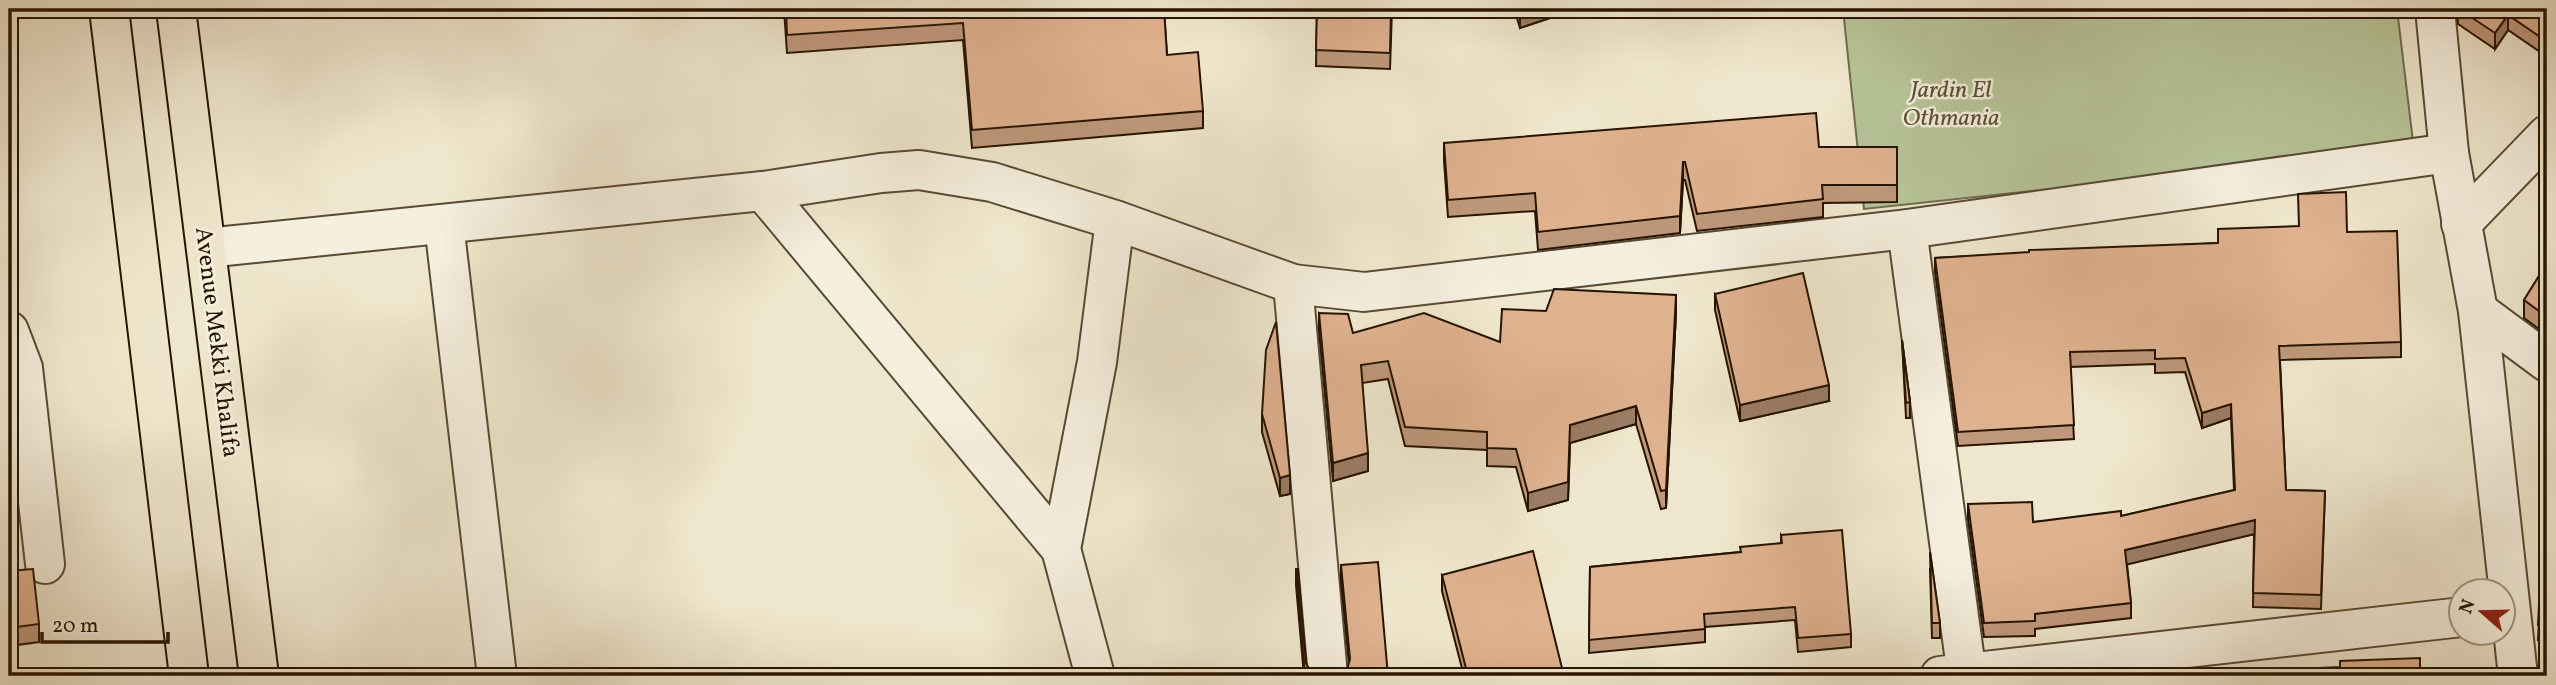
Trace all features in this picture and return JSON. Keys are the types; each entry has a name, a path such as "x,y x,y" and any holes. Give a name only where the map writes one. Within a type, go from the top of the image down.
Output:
{"main road":[{"path":"110,9 189,676"},
{"name":"Avenue Mekki Khalifa","path":"176,9 259,676"}],"street":[{"path":"2435,9 2448,153 2478,311 2504,576"},
{"path":"2461,224 2547,135"},
{"path":"206,248 763,191 919,170 992,182 1115,220 1293,284 1364,292 1907,229 2448,153"},
{"path":"763,191 1061,549 1095,676"},
{"path":"1061,549 1097,362 1115,220"},
{"path":"444,224 497,676"},
{"path":"1907,229 1958,675 2448,619"},
{"path":"1293,284 1328,676"},
{"path":"2478,311 2547,362"},
{"path":"9,331 23,368 45,564"},
{"path":"2513,646 2518,676"}],"green space":[{"name":"Jardin El Othmania","path":"1843,9 2397,9 2414,150 1864,209"}],"building":[{"path":"786,9 1164,9 1167,55 1198,52 1203,111 972,130 963,23 787,35"},
{"path":"1317,9 1391,9 1390,53 1316,50"},
{"path":"2459,9 2547,9 2547,32 2543,39 2508,15 2495,33"},
{"path":"1816,113 1819,147 1897,147 1897,185 1822,185 1823,199 1697,214 1683,162 1680,216 1538,232 1535,193 1448,200 1444,143"},
{"path":"2346,192 2347,232 2397,231 2401,342 2279,346 2286,490 2325,491 2321,595 2253,593 2255,520 2125,550 2131,603 2035,614 2035,621 1984,623 1968,504 2032,502 2033,522 2121,511 2121,516 2235,490 2231,404 2202,413 2185,358 2155,359 2155,350 2070,352 2074,425 1958,432 1935,258 2029,250 2218,243 2218,229 2299,226 2298,194"},
{"path":"2547,263 2547,317 2524,300"},
{"path":"1803,273 1829,385 1740,405 1715,294"},
{"path":"1554,289 1676,295 1666,490 1661,491 1636,406 1570,425 1568,482 1528,493 1516,449 1487,448 1487,432 1405,427 1388,361 1361,365 1368,453 1333,463 1319,313 1348,314 1353,333 1424,313 1500,342 1502,309 1546,311"},
{"path":"1276,322 1290,475 1280,478 1262,414 1266,350"},
{"path":"1902,340 1910,402 1906,403"},
{"path":"2546,467 2547,625 2538,625"},
{"path":"1842,530 1851,634 1798,638 1795,607 1704,614 1705,629 1589,640 1590,567 1741,552 1740,547 1782,543 1781,535"},
{"path":"1533,551 1562,668 1529,676 1468,676 1442,575"},
{"path":"1930,552 1940,623 1932,623"},
{"path":"1378,562 1388,676 1342,676 1350,659 1341,565"},
{"path":"33,569 39,624 9,628 9,571"},
{"path":"1296,569 1306,663 1314,676 1305,676"},
{"path":"2420,658 2420,676 2277,676 2277,670 2340,667 2340,661"}]}
